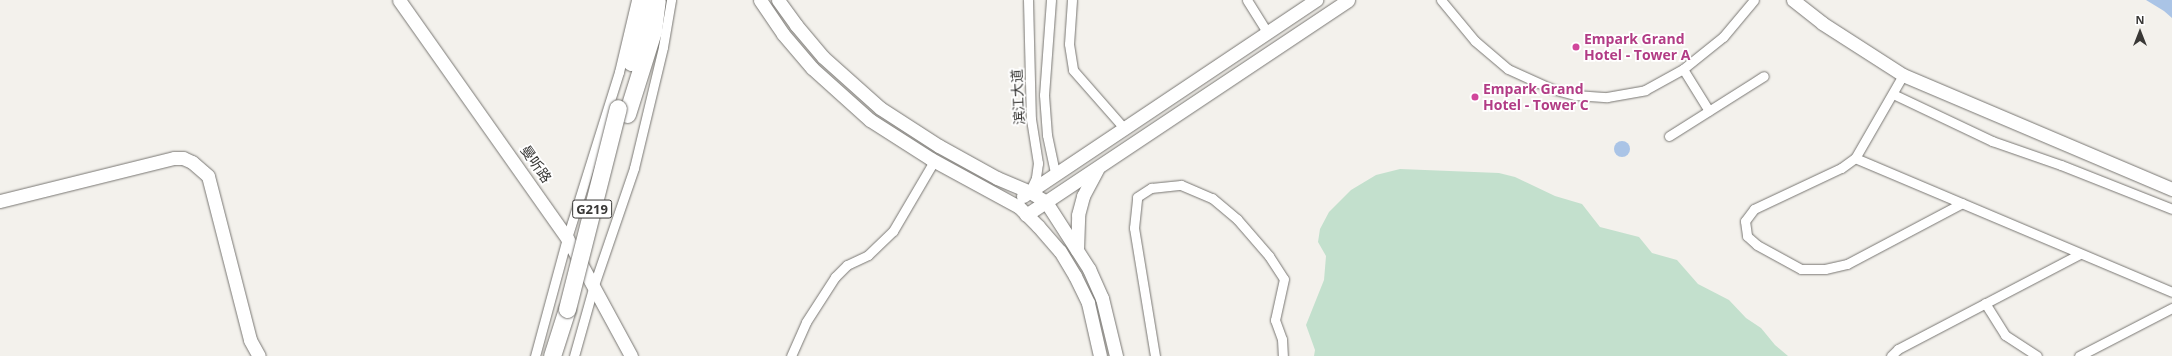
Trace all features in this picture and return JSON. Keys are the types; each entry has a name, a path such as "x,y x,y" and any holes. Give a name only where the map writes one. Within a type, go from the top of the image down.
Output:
{"highway":[{"name":"G219","path":"560,356 570,311 623,111 647,0"},
{"name":"G219","path":"623,111 653,31 657,0"},
{"name":"G219","path":"552,356 570,311"}],"street":[{"name":"曼听路","path":"399,0 567,238 594,285 631,356"},
{"path":"535,356 567,238 619,72 636,0"},
{"path":"574,356 594,285 634,168 663,47 671,0"},
{"path":"760,0 784,34 807,62 870,120 934,161 1012,204 1026,214 1060,251 1076,276 1088,303 1100,356"},
{"path":"778,0 796,25 823,57 880,108 945,150 997,178 1030,192 1046,202 1089,269 1102,298 1116,356"},
{"name":"滨江大道","path":"1028,0 1031,118 1038,163 1036,178 1030,192"},
{"path":"1050,0 1044,95 1047,134 1055,174"},
{"path":"1072,0 1069,44 1073,70 1124,128"},
{"path":"1247,0 1267,32"},
{"path":"1012,204 1316,0"},
{"path":"1026,214 1348,0"},
{"path":"1441,0 1474,41 1508,69 1542,86 1575,95 1607,97 1645,90 1683,69 1723,37 1754,0"},
{"path":"1793,0 1822,22 1903,75 2172,189"},
{"path":"1683,69 1709,111"},
{"path":"1903,75 1855,158 1841,168 1754,208 1745,221 1747,236 1757,245 1801,269 1825,269 1848,264 1962,203"},
{"path":"1670,136 1764,76"},
{"path":"1893,94 1992,141 2061,165 2172,209"},
{"path":"0,201 174,158 183,158 192,162 208,176 250,340 259,356"},
{"path":"1855,158 2172,292"},
{"path":"791,356 806,322 835,277 847,265 868,255 893,231 934,161"},
{"path":"1077,250 1078,215 1081,202 1090,180 1101,165"},
{"path":"1155,356 1134,228 1137,197 1151,188 1181,185 1212,198 1237,219 1268,256 1284,279 1275,320 1282,339 1283,356"},
{"path":"1891,356 1898,349 2080,254"},
{"path":"1985,303 2005,335 2037,356"},
{"path":"2079,356 2172,308"}],"green space":[{"path":"1400,169 1499,173 1515,177 1555,196 1582,204 1600,227 1639,237 1652,253 1677,260 1698,284 1729,300 1746,318 1761,328 1775,345 1788,356 1314,356 1315,350 1306,325 1324,280 1326,256 1318,242 1320,229 1329,212 1351,190 1376,175"}],"water":[{"path":"2146,0 2172,0 2172,18 2164,11"},
{"path":"1619,141 1625,141 1630,146 1628,155 1625,157 1619,157 1614,152 1614,146"}],"place":[{"name":"Empark Grand Hotel - Tower A","path":"1576,47"},
{"name":"Empark Grand Hotel - Tower C","path":"1475,97"}]}
